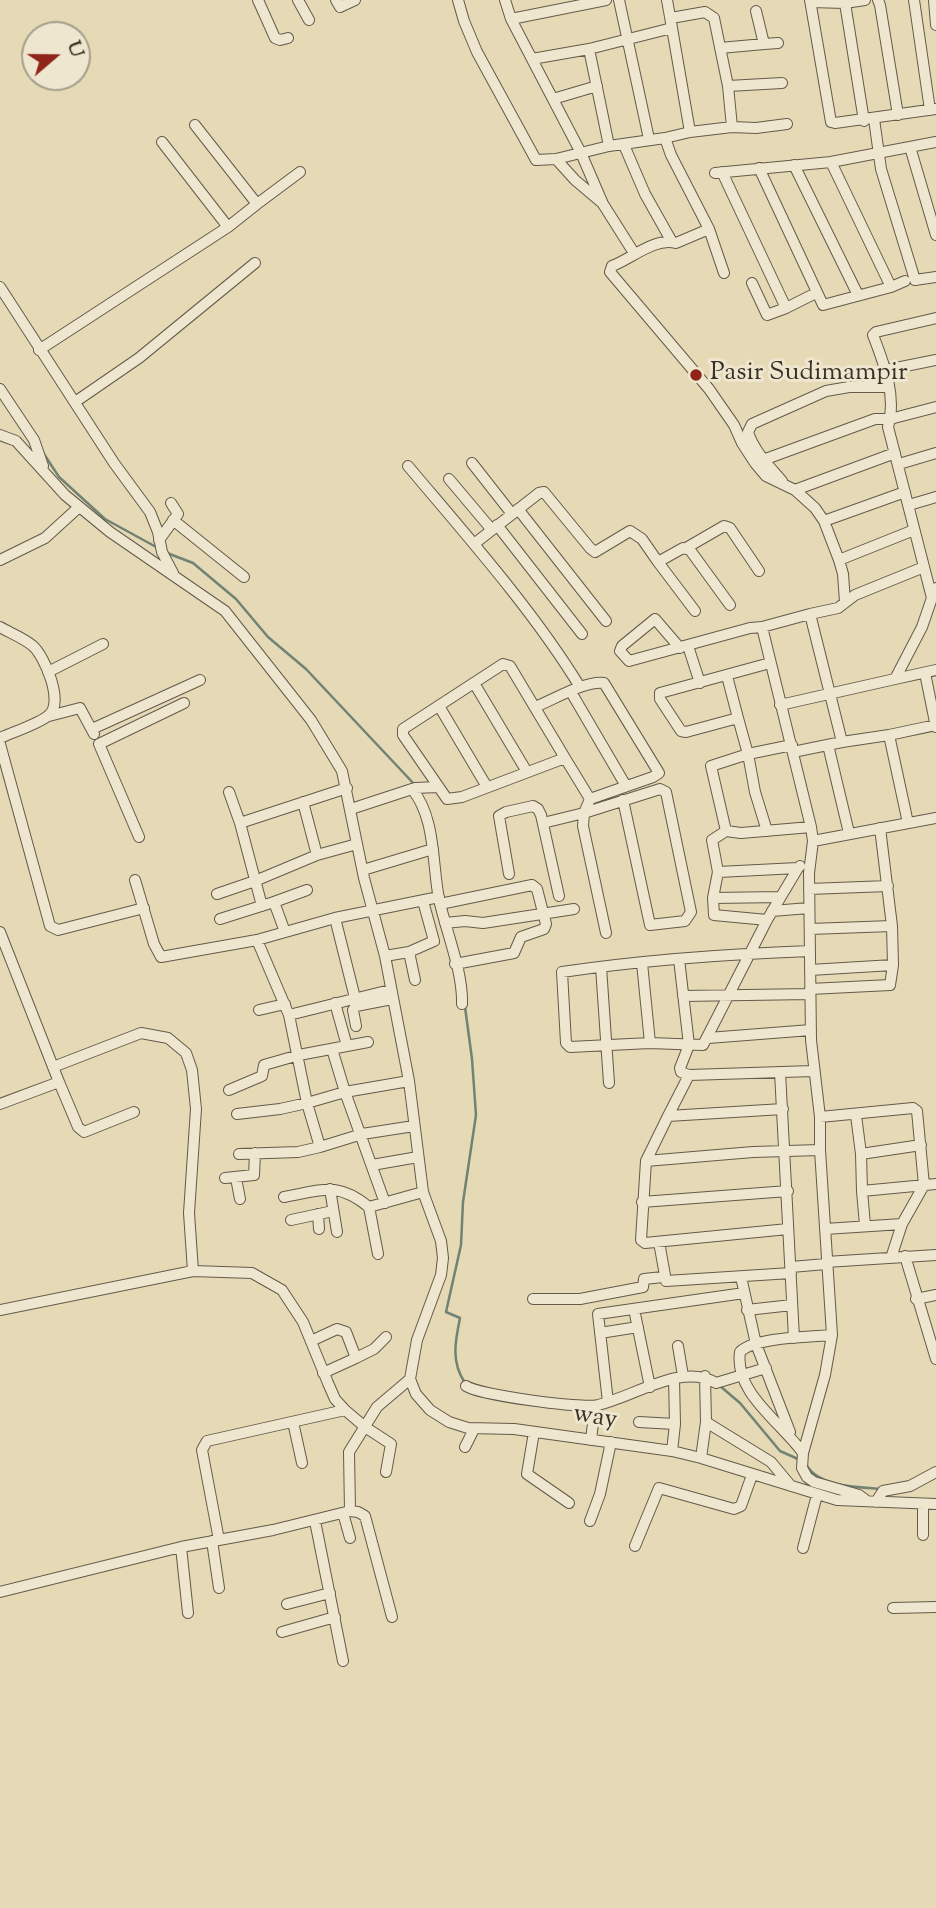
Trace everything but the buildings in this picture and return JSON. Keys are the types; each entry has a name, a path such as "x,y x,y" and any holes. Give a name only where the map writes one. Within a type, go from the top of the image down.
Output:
{"street":[{"path":"258,0 275,38 288,38"},
{"path":"298,0 309,20"},
{"path":"336,0 340,7 355,0"},
{"path":"458,0 477,52 533,157 539,160 556,159 609,146 690,132 787,124"},
{"path":"505,0 511,19 581,153 630,257"},
{"path":"511,19 606,0"},
{"path":"619,0 649,139"},
{"path":"667,0 690,132"},
{"path":"862,0 845,3 811,1 831,122 835,123 933,110 914,1"},
{"path":"918,29 936,27 934,0"},
{"path":"879,2 898,115"},
{"path":"845,3 881,169 915,280 936,276"},
{"path":"756,11 764,44"},
{"path":"532,59 629,38 705,12 712,16 720,48 728,86 732,127"},
{"path":"720,48 779,43"},
{"path":"589,48 609,146"},
{"path":"728,86 782,83"},
{"path":"553,99 597,86"},
{"path":"195,125 257,204"},
{"path":"665,138 709,229 724,273"},
{"path":"162,142 228,227"},
{"path":"786,308 719,173 831,162 936,142"},
{"path":"624,145 645,194 672,242"},
{"path":"911,147 936,235"},
{"path":"556,159 603,204"},
{"path":"831,162 891,287"},
{"path":"794,166 858,295"},
{"path":"759,169 822,304 826,306 905,281"},
{"path":"39,350 228,227 300,172"},
{"path":"709,229 676,243 672,242 630,257 612,266 610,271 709,389 766,476 795,490 815,508 824,521 839,560 845,602"},
{"path":"75,402 139,358 255,263"},
{"path":"752,283 766,315 816,293"},
{"path":"0,288 114,463 150,512 156,524 160,546 175,576"},
{"path":"895,680 922,627 934,593 914,530 888,427 892,406 886,370 874,333 936,318"},
{"path":"886,370 936,359"},
{"path":"785,484 763,460 748,432 752,424 826,391 849,387 888,387"},
{"path":"0,389 34,440 44,470"},
{"path":"763,460 875,419 890,419 936,407"},
{"path":"0,435 16,441 65,495 110,532 225,611 311,720 338,764 347,788 357,844 385,956 409,1081 423,1192 442,1241 443,1258 441,1275 417,1339 410,1379 377,1407 349,1452 347,1512 350,1538"},
{"path":"795,490 895,453"},
{"path":"899,464 936,453"},
{"path":"471,463 515,511 606,621"},
{"path":"408,466 474,544 564,661 576,690 626,786"},
{"path":"449,479 495,528 582,635"},
{"path":"474,544 539,493 544,492 595,551 626,532 634,532 695,611"},
{"path":"824,521 905,492"},
{"path":"909,505 936,497"},
{"path":"160,546 177,512 171,503"},
{"path":"0,560 46,538 79,506"},
{"path":"173,520 244,577"},
{"path":"658,562 724,526 730,528 759,571"},
{"path":"839,560 914,530"},
{"path":"686,548 730,605"},
{"path":"700,683 684,647 655,619 622,646 620,651 629,661 684,647 750,628 838,608 855,595 924,566"},
{"path":"810,614 842,742"},
{"path":"922,627 936,625"},
{"path":"0,627 32,645 48,672 55,698 55,706 49,716"},
{"path":"762,627 793,748 813,841 809,860 811,1030 813,1071 820,1117 832,1335 825,1375 803,1453 802,1468 814,1482 859,1495 872,1502 883,1491 910,1486 936,1472"},
{"path":"48,672 103,644"},
{"path":"738,718 681,731 660,699 660,693 770,663"},
{"path":"565,758 451,799 444,797 403,735 403,729 503,664 507,664 535,707 590,799"},
{"path":"726,831 706,766 748,754 828,745 936,726 931,671 780,705"},
{"path":"727,676 767,831"},
{"path":"92,729 200,680"},
{"path":"474,683 527,772"},
{"path":"535,707 595,683 604,683 659,773 590,799 584,813 583,826 606,933"},
{"path":"99,744 184,703"},
{"path":"439,706 487,787"},
{"path":"0,738 49,716 80,708 99,744 139,837"},
{"path":"889,735 908,823"},
{"path":"0,744 50,926 58,930 144,908"},
{"path":"828,745 849,833"},
{"path":"351,809 416,788 438,787"},
{"path":"240,823 347,788"},
{"path":"416,788 433,849 440,900 461,985 462,1004"},
{"path":"542,823 660,789 666,792 691,912 685,921 650,925 623,800"},
{"path":"229,792 262,906"},
{"path":"303,802 317,855"},
{"path":"509,874 499,817 506,812 533,806 538,809 559,896"},
{"path":"813,841 936,818"},
{"path":"809,908 770,915 716,917 713,912 713,898 718,872 711,841 726,831 811,827"},
{"path":"683,996 890,985 893,965 892,926 880,828"},
{"path":"217,894 317,855 357,844"},
{"path":"363,870 433,849"},
{"path":"809,860 798,869 780,897 770,915 752,953 708,1038 702,1046 650,1043 568,1045 560,974 679,959 752,953 810,951"},
{"path":"718,872 798,869"},
{"path":"135,880 154,944 161,957 257,940 335,918 423,901 532,885 537,889 546,924 544,929 521,937 516,952 455,964"},
{"path":"809,890 888,886"},
{"path":"220,919 307,890"},
{"path":"713,898 780,897"},
{"path":"385,956 409,952 434,942 423,901"},
{"path":"274,902 285,932"},
{"path":"445,923 483,923 574,909"},
{"path":"335,918 355,998"},
{"path":"810,929 892,926"},
{"path":"0,932 78,1127 84,1132 134,1112"},
{"path":"257,940 289,1015 307,1102 320,1147"},
{"path":"409,952 415,980"},
{"path":"679,959 689,1045 680,1068 683,1073 690,1076 813,1071"},
{"path":"642,963 650,1043"},
{"path":"810,970 893,965"},
{"path":"601,967 609,1083"},
{"path":"289,1015 355,998 391,994"},
{"path":"356,1026 353,1010 356,1006 391,994"},
{"path":"259,1010 285,1003"},
{"path":"335,1003 347,1046"},
{"path":"708,1038 811,1030"},
{"path":"53,1067 141,1033 168,1038 186,1053 192,1070 196,1109 189,1222 193,1271"},
{"path":"229,1090 262,1076 264,1065 299,1055 368,1042"},
{"path":"332,1049 385,1202"},
{"path":"780,1072 794,1338"},
{"path":"690,1076 646,1161 641,1240 659,1242 788,1229"},
{"path":"237,1114 280,1109 345,1092 409,1081"},
{"path":"0,1104 59,1082"},
{"path":"820,1117 913,1108 917,1111 924,1185 902,1224 891,1258"},
{"path":"668,1116 783,1109"},
{"path":"856,1115 865,1226"},
{"path":"239,1154 298,1152 362,1134 414,1126"},
{"path":"861,1154 921,1145"},
{"path":"646,1161 820,1150"},
{"path":"225,1178 254,1175 255,1153"},
{"path":"372,1166 418,1157"},
{"path":"236,1178 240,1199"},
{"path":"862,1191 936,1184"},
{"path":"330,1189 337,1232"},
{"path":"284,1197 330,1189 348,1192 369,1207 377,1254"},
{"path":"642,1202 788,1191"},
{"path":"369,1207 423,1192"},
{"path":"291,1220 333,1211"},
{"path":"318,1214 318,1228"},
{"path":"825,1229 902,1224"},
{"path":"659,1242 663,1277 666,1281 741,1277 826,1263 936,1255"},
{"path":"905,1256 916,1299 933,1337 936,1359"},
{"path":"0,1310 193,1271 252,1273 282,1290 303,1322 335,1399 365,1427 391,1444 386,1472"},
{"path":"533,1300 585,1298 643,1287 644,1279 663,1277"},
{"path":"741,1277 756,1343 791,1436"},
{"path":"608,1402 598,1314 744,1293"},
{"path":"916,1299 936,1295"},
{"path":"747,1310 792,1305"},
{"path":"634,1309 650,1387"},
{"path":"600,1333 638,1326"},
{"path":"311,1341 342,1329 346,1332 356,1358"},
{"path":"803,1453 791,1436 747,1390 740,1375 740,1352 756,1343 832,1335"},
{"path":"323,1373 374,1349 386,1336"},
{"path":"672,1451 678,1346"},
{"path":"466,1386 484,1394 595,1406 678,1378 705,1376 716,1383 766,1368"},
{"path":"701,1458 706,1422 705,1376"},
{"name":"way","path":"410,1379 416,1394 430,1410 449,1422 474,1429 514,1429 672,1451 838,1500 936,1504"},
{"path":"592,1440 595,1406"},
{"path":"219,1588 203,1445 207,1441 345,1410"},
{"path":"293,1422 303,1463"},
{"path":"639,1422 675,1424"},
{"path":"706,1422 771,1462 791,1487"},
{"path":"465,1447 474,1429"},
{"path":"534,1432 528,1475 569,1503"},
{"path":"590,1521 600,1494 611,1442"},
{"path":"635,1546 659,1488 734,1509 741,1506 752,1475"},
{"path":"803,1548 817,1494"},
{"path":"923,1505 923,1535"},
{"path":"0,1592 181,1547 315,1521 347,1512 358,1512 365,1516 392,1617"},
{"path":"315,1521 343,1661"},
{"path":"181,1547 188,1613"},
{"path":"287,1604 330,1593"},
{"path":"893,1608 936,1606"},
{"path":"282,1632 335,1617"}],"waterway":[{"path":"42,451 59,477 105,519 158,548"},
{"path":"167,553 193,563 236,599 268,637 306,669 415,785"},
{"path":"465,1007 476,1115 463,1202 461,1245 446,1312 460,1318 456,1360 465,1383"},
{"path":"720,1386 740,1403 780,1451 798,1459"},
{"path":"807,1466 813,1473 830,1482 881,1489"}],"place":[{"name":"Pasir Sudimampir","path":"696,375"}]}
